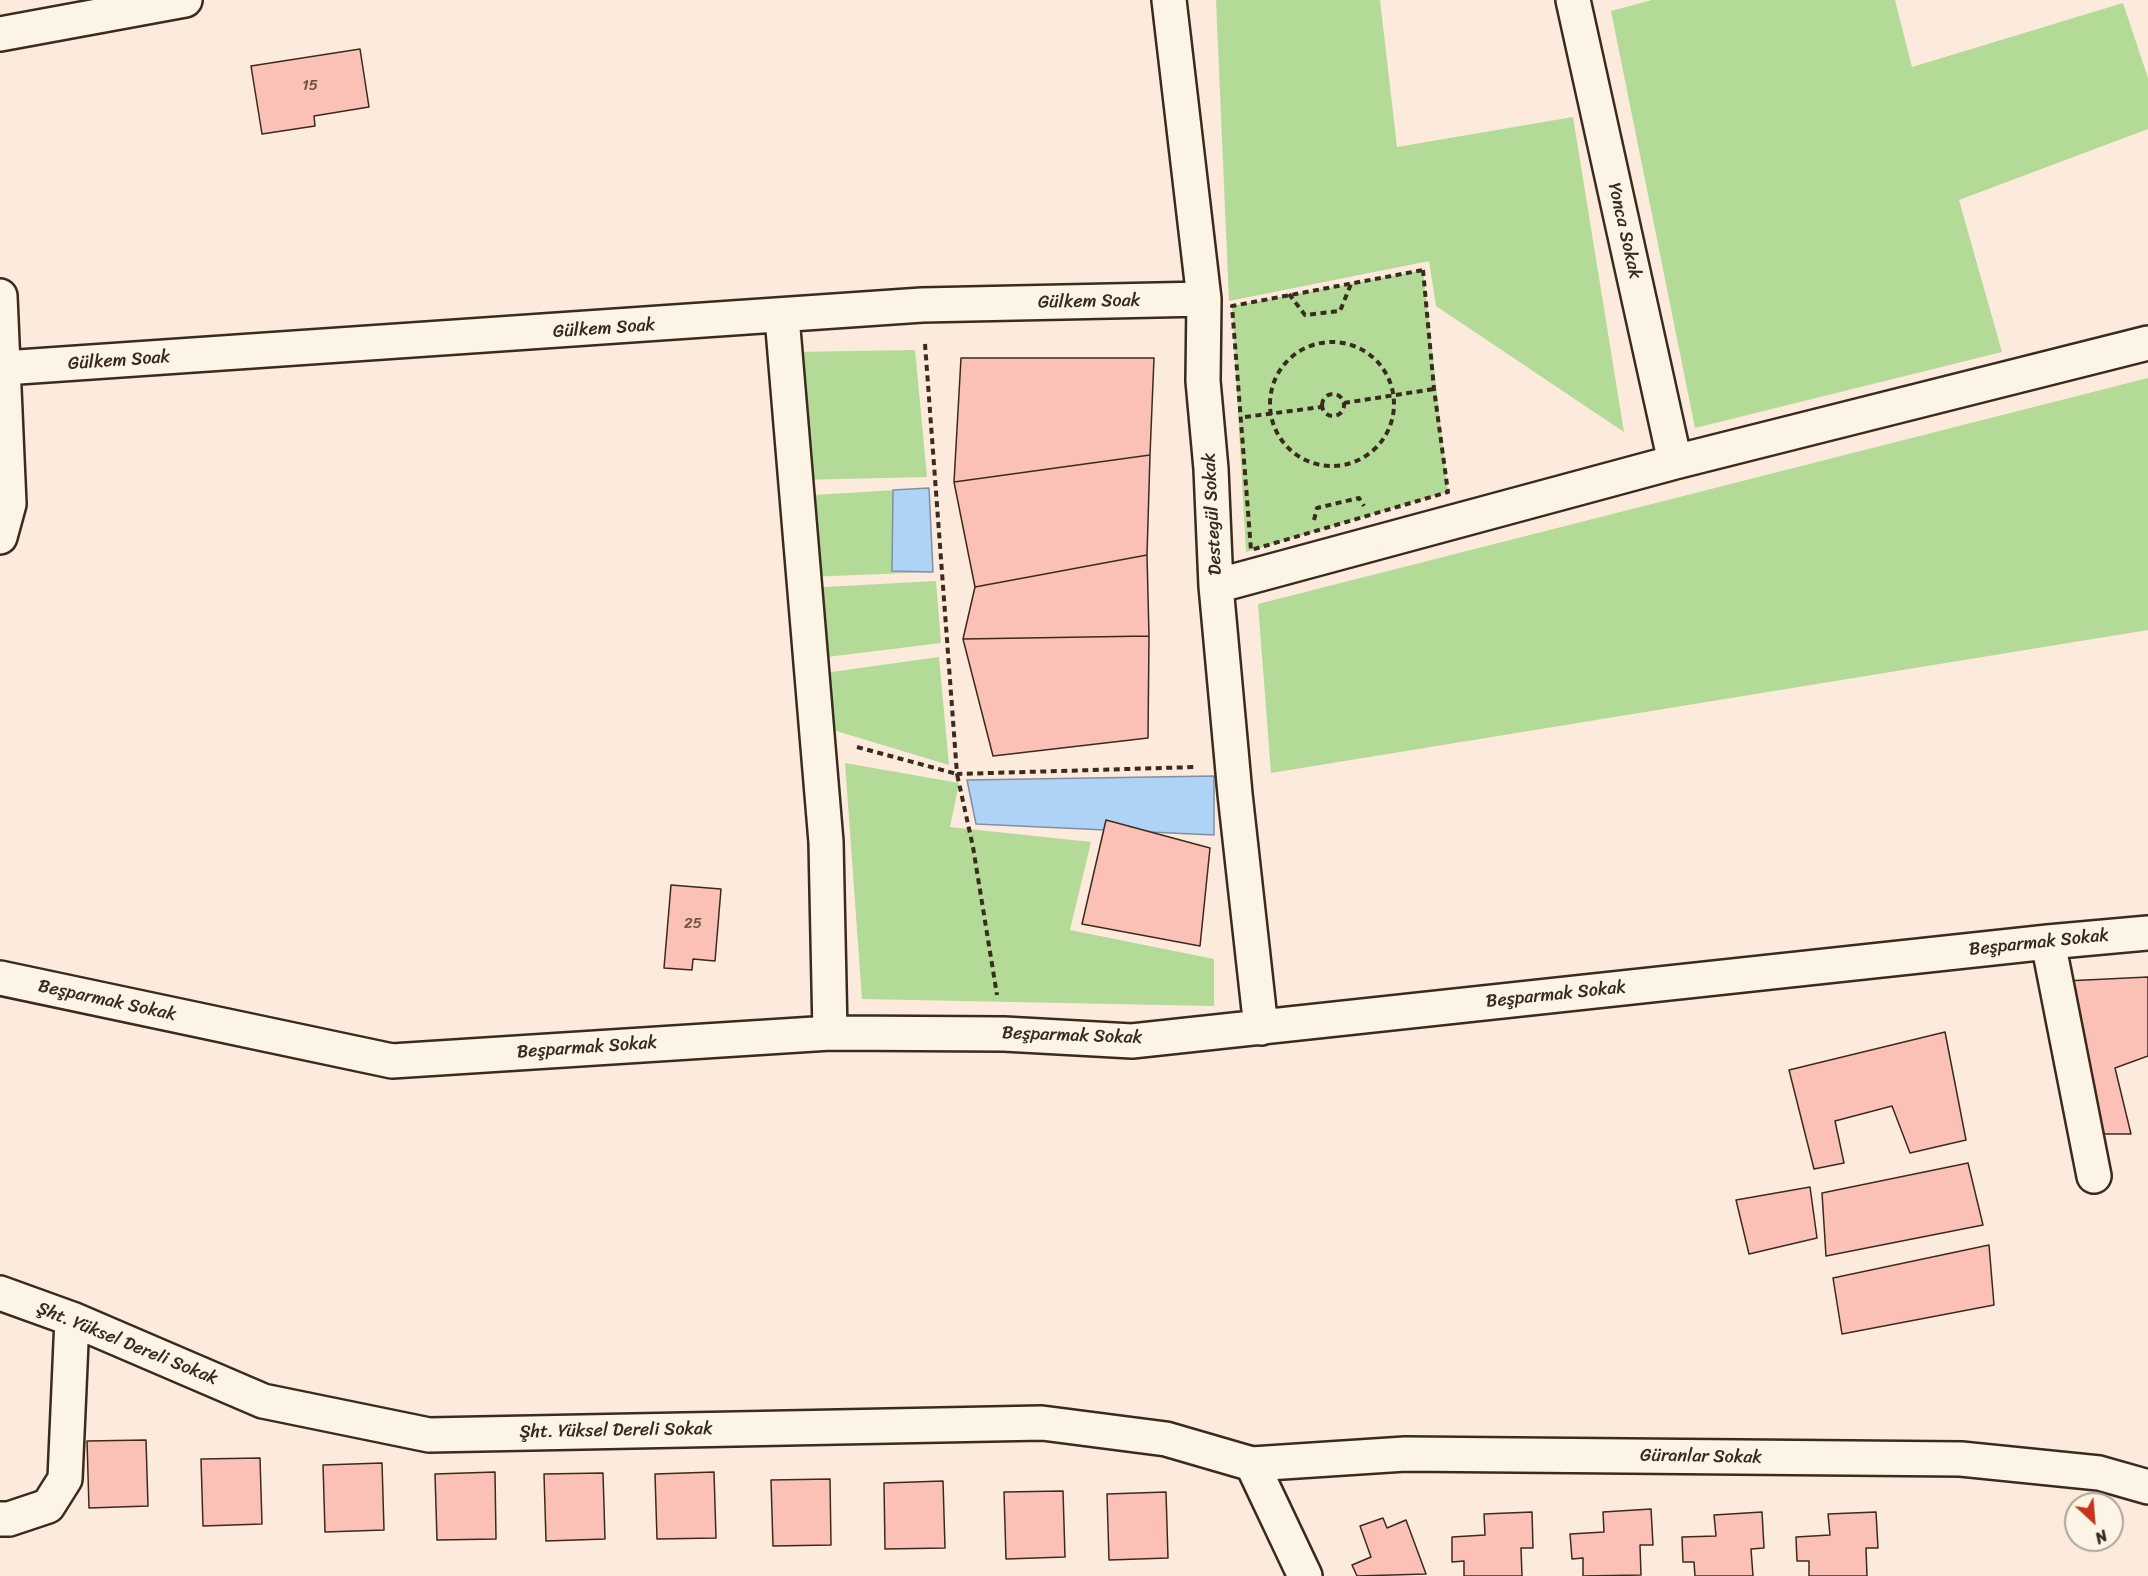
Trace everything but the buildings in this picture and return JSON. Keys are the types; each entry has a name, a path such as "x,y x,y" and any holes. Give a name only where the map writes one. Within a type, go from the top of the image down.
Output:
{"street":[{"path":"0,34 185,0"},
{"name":"Destegül Sokak","path":"1169,0 1204,299 1203,381 1212,469 1216,586 1261,1028"},
{"name":"Yonca Sokak","path":"1573,0 1675,462"},
{"path":"0,296 9,504 0,537"},
{"name":"Gülkem Soak","path":"4,368 782,317 922,305 1204,299"},
{"path":"782,317 826,842 830,1033"},
{"path":"1216,586 1675,462 2148,343"},
{"name":"Beşparmak Sokak","path":"0,978 392,1061 830,1033 1004,1034 1132,1041 2148,933"},
{"path":"2048,942 2094,1176"},
{"name":"Şht. Yüksel Dereli Sokak","path":"0,1293 72,1319 263,1401 429,1435 1042,1423 1166,1439 1252,1464"},
{"path":"0,1519 9,1519 48,1506 65,1479 72,1319"},
{"name":"Güranlar Sokak","path":"1252,1464 1405,1454 1961,1460 2099,1473 2148,1487"},
{"path":"1252,1464 1305,1576"}],"path":[{"path":"1423,270 1434,389 1448,492 1251,550 1232,306 1351,284 1423,270"},
{"path":"1289,294 1305,315 1340,311 1351,284"},
{"path":"922,305 957,774 973,846 1004,1034"},
{"path":"1339,342 1359,347 1375,358 1388,375 1394,394 1394,414 1388,431 1377,447 1362,458 1345,465 1326,466 1307,461 1291,452 1279,437 1271,414 1269,401 1273,381 1284,364 1300,350 1319,343 1339,342"},
{"path":"1344,403 1434,389"},
{"path":"1321,406 1325,398 1331,395 1338,396 1344,403"},
{"path":"1321,406 1326,414 1333,417 1342,411 1344,403"},
{"path":"1239,418 1321,406"},
{"path":"1311,531 1317,508 1359,498 1369,515"},
{"path":"818,736 957,774 1233,766"}],"green space":[{"path":"1216,0 1380,0 1397,147 1573,117 1624,432 1436,306 1429,261 1229,301"},
{"path":"1652,0 1895,0 1912,67 2123,3 2148,78 2148,129 1959,200 2002,352 1695,428 1611,11"},
{"path":"1423,270 1448,492 1246,552 1232,306"},
{"path":"915,350 927,477 797,480 793,352"},
{"path":"2148,378 2148,630 1271,773 1258,604"},
{"path":"929,488 933,572 807,577 798,496"},
{"path":"936,581 941,643 811,659 806,588"},
{"path":"939,657 949,765 813,724 810,675"},
{"path":"845,763 959,783 950,827 1091,842 1070,930 1214,959 1214,1006 862,999"}],"water":[{"path":"929,488 933,572 892,571 893,490"},
{"path":"1214,776 1214,835 976,824 967,780"}]}
